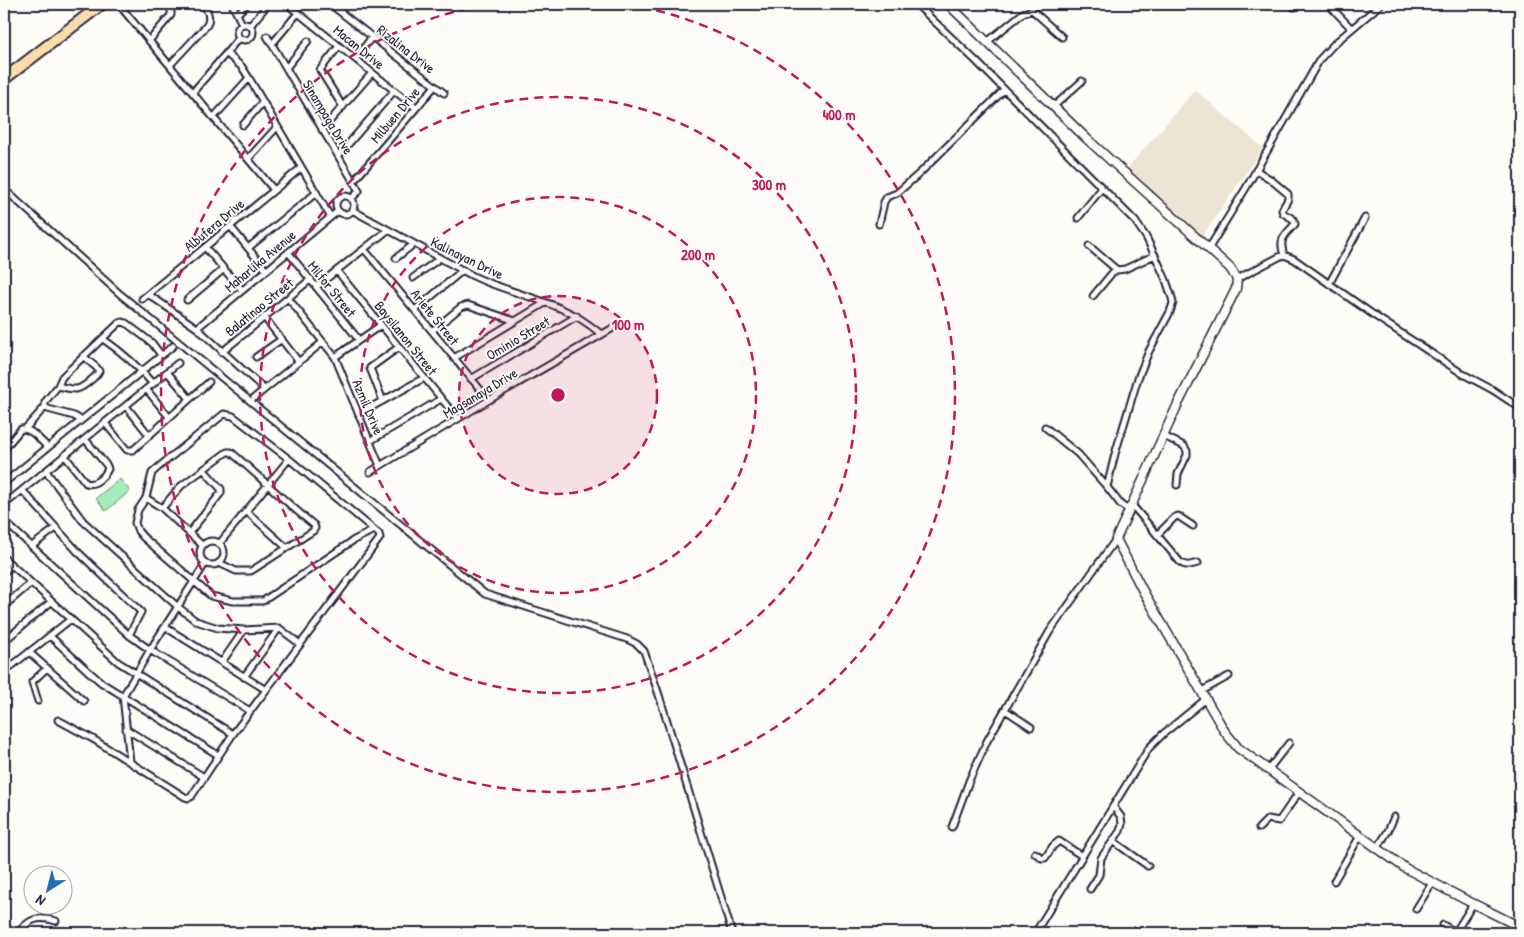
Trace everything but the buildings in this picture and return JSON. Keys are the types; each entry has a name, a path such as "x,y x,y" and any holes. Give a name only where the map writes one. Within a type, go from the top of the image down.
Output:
{"highway":[{"path":"4,79 102,4"}],"street":[{"path":"127,4 121,7 274,190"},
{"path":"150,41 172,15 169,4"},
{"path":"170,65 207,25 209,16 204,4"},
{"path":"232,4 242,24 250,26 253,31 252,37 244,40 239,38 236,33 242,24"},
{"path":"237,14 246,4"},
{"path":"250,26 268,4"},
{"name":"Macan Drive","path":"287,4 416,108"},
{"name":"Rizalina Drive","path":"330,4 444,93"},
{"path":"916,4 1135,221 1146,237 1166,280 1172,298 1170,312 1149,351 1138,378 1115,454 1107,488"},
{"path":"948,4 1053,107 1209,248 1230,268 1237,278 1236,288 1190,380 1116,539 1050,631 1004,710 987,741 969,781 952,827"},
{"path":"1328,4 1351,28"},
{"path":"1209,248 1320,59 1351,28 1380,4"},
{"path":"987,42 1023,13 1030,10 1062,37"},
{"path":"272,44 298,13"},
{"name":"Sinampaga Drive","path":"267,36 353,182"},
{"path":"355,59 372,37"},
{"path":"193,92 239,38"},
{"path":"286,68 308,41"},
{"path":"339,46 320,70 343,107"},
{"path":"226,53 242,67 330,216"},
{"path":"322,130 372,73"},
{"path":"214,117 249,78"},
{"path":"1053,107 1082,81"},
{"name":"Milbuen Drive","path":"353,182 435,86"},
{"path":"879,224 887,197 900,190 925,168 1004,90"},
{"path":"338,156 394,91"},
{"path":"243,125 263,102"},
{"path":"248,159 278,126"},
{"name":"Albufera Drive","path":"142,299 301,168"},
{"path":"1256,170 1288,194 1288,199 1282,210 1283,213 1293,219 1295,224 1281,241 1284,255"},
{"path":"351,199 359,191 353,182"},
{"path":"1078,218 1102,188"},
{"path":"4,189 120,294 485,594 627,639 637,644 644,651 732,933"},
{"path":"248,248 316,193"},
{"path":"340,198 351,199 353,203 352,210 345,214 338,211 336,206 340,198"},
{"name":"Kalinayan Drive","path":"352,210 490,284 577,316 602,334"},
{"name":"Maharlika Avenue","path":"197,328 338,211"},
{"path":"1329,284 1365,218"},
{"path":"230,226 266,270"},
{"path":"316,287 388,230"},
{"path":"396,258 414,244"},
{"path":"1089,246 1117,270"},
{"path":"205,247 242,290"},
{"name":"Ariete Street","path":"364,249 489,400"},
{"name":"Milfor Street","path":"288,252 359,340"},
{"path":"1093,296 1106,279 1117,270 1125,269 1155,255"},
{"path":"1237,278 1284,255 1288,256 1463,374 1493,390 1520,408"},
{"path":"413,278 440,258"},
{"path":"187,300 224,269"},
{"path":"415,310 463,270"},
{"name":"Baysilanon Street","path":"337,271 458,419"},
{"name":"Balatinao Street","path":"222,352 310,280"},
{"path":"148,294 197,328 264,390"},
{"name":"Azmil Drive","path":"288,298 335,357 380,466"},
{"path":"454,358 545,303"},
{"path":"432,331 461,308 468,305 515,321"},
{"name":"Ominio Street","path":"471,379 577,316"},
{"path":"264,317 299,362"},
{"path":"4,450 21,429 25,429 45,407 45,402 58,386 62,377 118,323 122,322 152,343 161,355"},
{"path":"335,357 381,325"},
{"name":"Magsanaya Drive","path":"370,472 613,328"},
{"path":"103,338 125,355 153,384"},
{"path":"256,357 282,339"},
{"path":"254,398 323,342"},
{"path":"4,483 172,346"},
{"path":"383,401 370,368 399,347"},
{"path":"58,386 76,389 83,388 98,374 98,368 83,356"},
{"path":"4,505 178,363"},
{"path":"168,373 190,399"},
{"path":"359,414 424,378"},
{"path":"106,423 127,450 133,450 209,382"},
{"path":"147,390 169,417"},
{"path":"370,441 441,398"},
{"path":"126,406 149,434"},
{"path":"45,407 81,420"},
{"path":"58,720 93,738 188,798 233,734 380,538 374,530 288,459 233,416 224,414 152,473 146,498 138,510 135,523 143,537 211,596 233,601 263,601 354,540 374,530"},
{"path":"1045,427 1078,454 1121,505 1130,507 1184,565 1198,563"},
{"path":"25,429 29,430 48,447"},
{"path":"1164,436 1184,446 1188,455 1178,474 1177,485"},
{"path":"65,456 86,483 96,483 108,469 85,439"},
{"path":"162,508 181,486 227,452 231,452 314,525 313,531 251,571 236,571 219,563"},
{"path":"219,544 288,459"},
{"path":"189,533 221,493 221,488 204,470"},
{"path":"46,472 83,521 178,608 196,621 218,628 244,630 279,628 300,644"},
{"path":"22,490 78,552 141,612 129,635"},
{"path":"146,498 162,508 202,545"},
{"path":"246,512 287,548"},
{"path":"1157,534 1178,516 1193,526"},
{"path":"4,521 129,635 150,650 250,711"},
{"path":"32,546 56,528"},
{"path":"1116,539 1142,591 1233,743 1405,868 1520,927"},
{"path":"214,541 219,544 223,548 223,559 212,566 205,564 200,558 199,552 202,545 214,541"},
{"path":"4,558 108,653 136,673 233,734"},
{"path":"130,762 123,696 205,564"},
{"path":"4,572 12,565"},
{"path":"4,606 31,583"},
{"path":"4,640 51,602"},
{"path":"4,672 71,619"},
{"path":"165,626 266,690"},
{"path":"244,677 279,628"},
{"path":"222,662 244,630"},
{"path":"50,636 88,671 123,696 218,755"},
{"path":"29,652 84,700"},
{"path":"38,701 32,682 47,668"},
{"path":"1035,933 1151,746 1204,695 1230,676"},
{"path":"1004,710 1031,727"},
{"path":"126,729 204,777"},
{"path":"1268,770 1289,743"},
{"path":"1259,828 1268,819 1279,821 1299,792"},
{"path":"1090,889 1100,875 1101,858 1120,831 1122,824 1113,806"},
{"path":"1377,849 1394,817"},
{"path":"1334,881 1360,836"},
{"path":"1035,853 1045,858 1059,841 1082,856"},
{"path":"1113,841 1148,866"},
{"path":"1416,909 1432,883"},
{"path":"1443,925 1455,933 1473,904"},
{"path":"18,933 34,919 42,917 56,921"}],"shaded area":[{"path":"1195,90 1263,148 1201,238 1125,171"}],"green space":[{"path":"120,479 130,491 106,511 96,498"}]}
